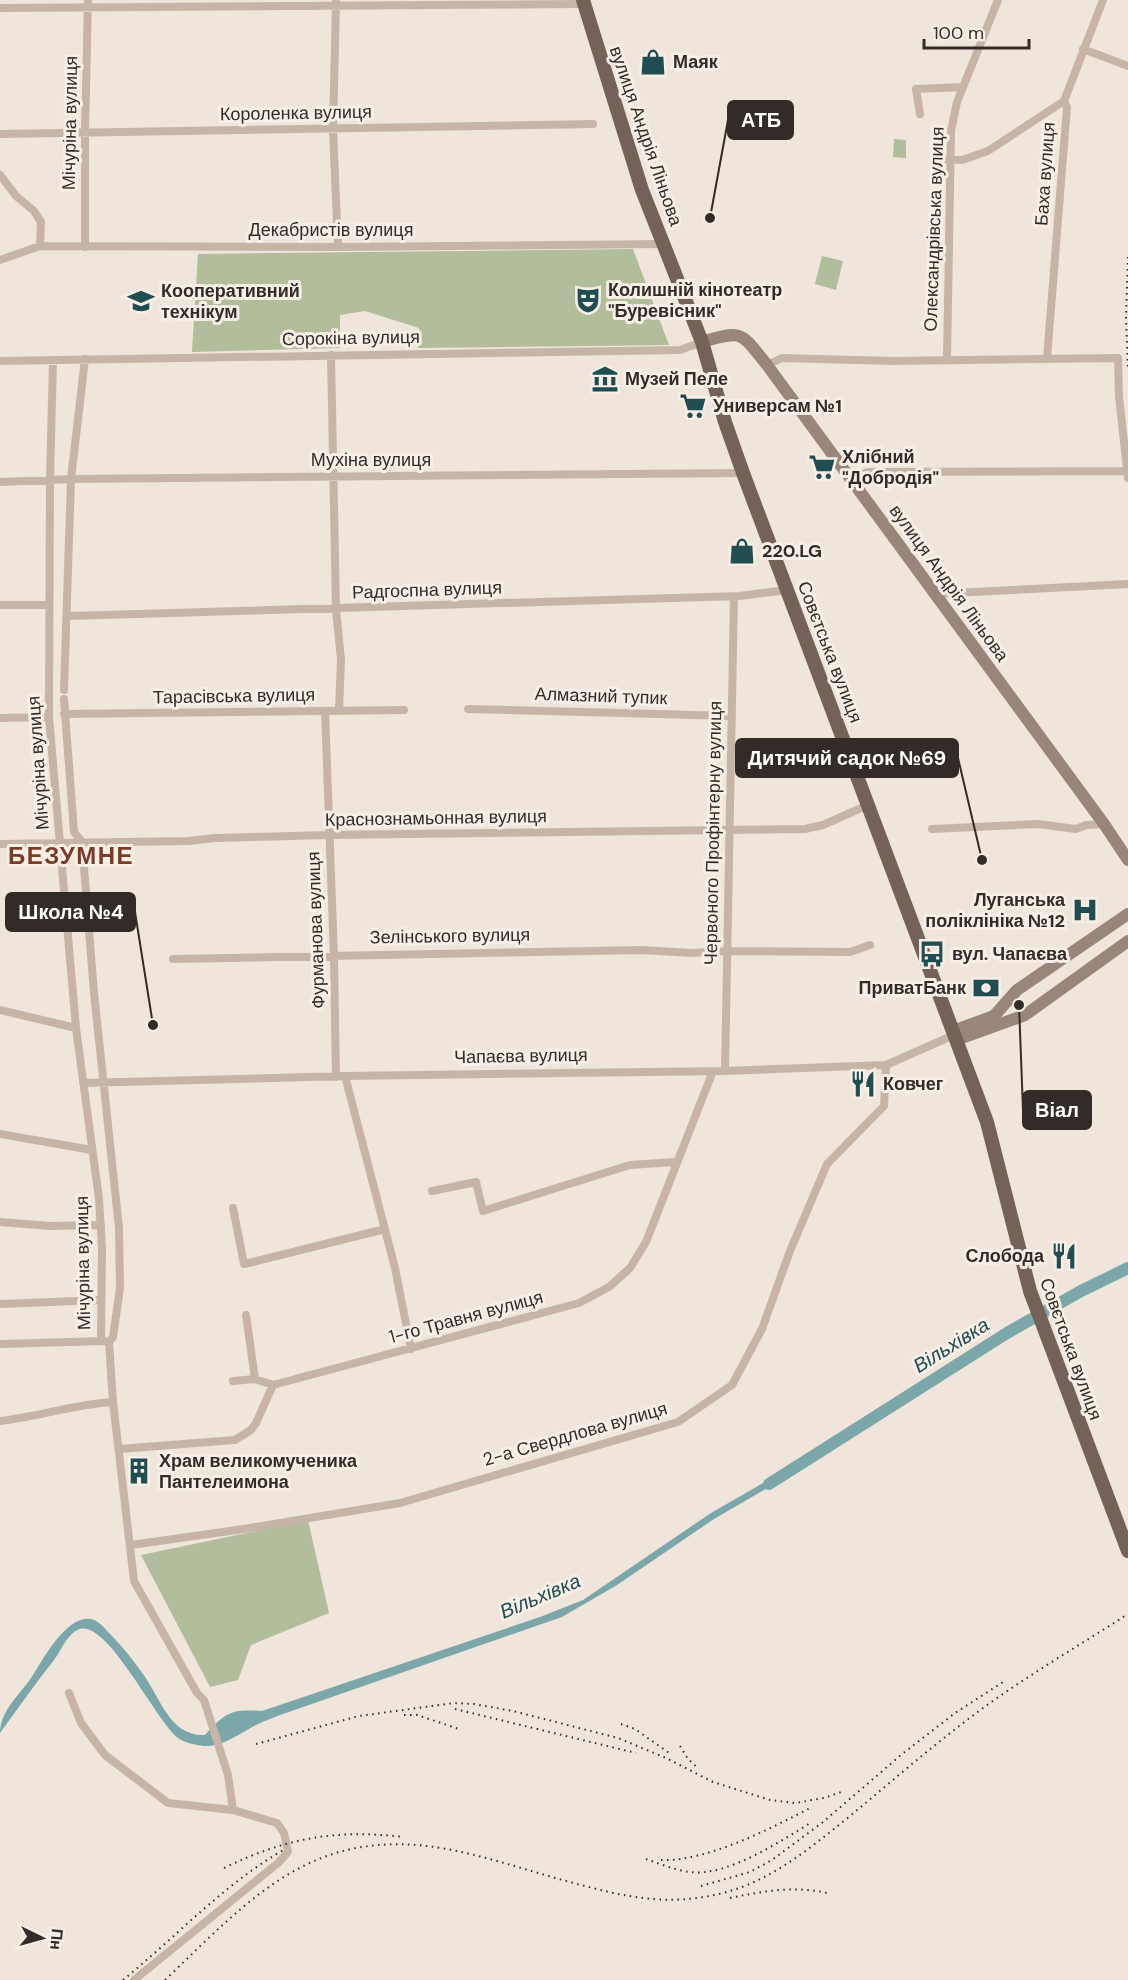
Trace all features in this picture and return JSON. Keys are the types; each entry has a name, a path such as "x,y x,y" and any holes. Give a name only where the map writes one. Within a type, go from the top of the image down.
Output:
{"main road":[{"name":"вулиця Андрія Ліньова","path":"583,2 642,190 702,342"},
{"name":"Совєтська вулиця","path":"702,342 725,422 743,473 987,1122 1029,1292 1128,1551"}],"street":[{"name":"Олександрівська вулиця","path":"947,360 950,202 947,159 951,131 963,87 998,0"},
{"name":"Баха вулиця","path":"1047,358 1067,107 1064,101 1103,0"},
{"path":"0,8 88,4 583,2"},
{"path":"335,3 333,129 338,248"},
{"name":"Мічуріна вулиця","path":"85,247 88,4"},
{"path":"1083,49 1128,66"},
{"path":"920,114 916,89 963,87"},
{"path":"947,159 962,160 988,151 1064,101"},
{"name":"Короленка вулиця","path":"0,134 593,124"},
{"path":"0,175 16,196 34,211 41,222 40,246"},
{"name":"Декабристів вулиця","path":"0,260 40,246 338,248 664,244"},
{"name":"вулиця Андрія Ліньова","path":"702,342 735,334 746,339 768,365 1128,860"},
{"name":"Сорокіна вулиця","path":"0,361 680,350 702,342"},
{"path":"331,355 336,609 341,660 339,711"},
{"path":"768,365 782,358 893,361 1118,358 1119,397 1127,475 868,472 848,477"},
{"name":"Мічуріна вулиця","path":"85,359 71,479 64,714 74,832 82,842 102,1081 119,1228 120,1288 113,1337 105,1341"},
{"name":"Мічуріна вулиця","path":"53,360 49,717 76,1028 101,1225 101,1300 105,1341 134,1581 197,1694 204,1700 228,1775 233,1810"},
{"name":"Мухіна вулиця","path":"0,482 71,479 743,473"},
{"path":"934,594 1128,584"},
{"name":"Радгоспна вулиця","path":"68,616 734,596 787,590"},
{"name":"Червоного Профінтерну вулиця","path":"725,1071 734,596"},
{"path":"0,605 49,605"},
{"name":"Алмазний тупик","path":"468,709 732,716"},
{"name":"Тарасівська вулиця","path":"64,714 404,710"},
{"name":"Фурманова вулиця","path":"325,711 336,1077"},
{"path":"0,718 49,717"},
{"name":"Краснознамьонная вулиця","path":"0,844 189,841 214,838 329,835 805,829 823,825 868,805"},
{"path":"932,829 1038,824 1076,829 1086,825 1104,824"},
{"name":"Чапаєва вулиця","path":"83,1083 345,1076 725,1071 886,1065 994,1016 1017,990 1128,914"},
{"name":"Чапаєва вулиця","path":"954,1036 1025,1015 1128,941"},
{"name":"Зелінського вулиця","path":"173,958 641,950 692,953 850,952 870,945"},
{"path":"0,1010 76,1028"},
{"name":"2-а Свердлова вулиця","path":"131,1545 400,1503 678,1422 732,1384 762,1329 790,1251 827,1164 884,1106 886,1065"},
{"name":"1-го Травня вулиця","path":"273,1385 579,1303 609,1287 630,1268 646,1242 713,1071"},
{"path":"345,1076 385,1229 411,1349"},
{"path":"0,1134 92,1150"},
{"path":"432,1191 476,1182 483,1211 630,1165 676,1162"},
{"path":"233,1208 244,1264 385,1229"},
{"path":"0,1222 51,1226 101,1225"},
{"path":"0,1304 101,1300"},
{"path":"246,1316 255,1379"},
{"path":"0,1344 105,1341"},
{"path":"119,1449 236,1440 251,1430 256,1423 273,1385 255,1379 233,1381"},
{"path":"0,1421 89,1404 113,1402"},
{"path":"69,1693 81,1723 105,1755 168,1803 233,1810 277,1823 284,1833 288,1852 278,1863 134,1980"}],"green space":[{"path":"894,139 906,140 906,158 893,157"},
{"path":"633,249 669,345 418,348 419,328 365,311 340,315 340,348 192,352 198,254"},
{"path":"822,256 843,261 836,290 815,284"},
{"path":"308,1520 329,1613 251,1645 238,1680 210,1687 141,1555"}],"water":[{"path":"779,1474 783,1479 714,1519 617,1585 562,1617 274,1717 218,1744 201,1746 178,1738 157,1713 118,1655 104,1640 91,1631 80,1629 68,1638 0,1733 3,1717 12,1702 58,1638 75,1622 85,1619 99,1623 132,1659 174,1723 193,1734 205,1735 218,1721 230,1714 262,1711 540,1617 583,1600 711,1513"}],"waterway":[{"name":"Вільхівка","path":"769,1484 1007,1333 1081,1291 1128,1268"}],"railway":[{"path":"1128,257 1126,317 1128,369"},
{"path":"165,1980 258,1895 289,1874 322,1858 359,1848 400,1844 447,1849 628,1896 664,1900 703,1897 741,1887 790,1862 975,1714 1031,1675 1128,1614"},
{"path":"701,1886 750,1872 772,1860 823,1822 901,1755 955,1713 1003,1682"},
{"path":"256,1744 359,1716 454,1703 474,1704 513,1711 618,1738 666,1758 713,1782 770,1800 795,1803 824,1798 841,1792"},
{"path":"455,1709 636,1753"},
{"path":"404,1715 417,1715 459,1729"},
{"path":"621,1724 635,1729 672,1755"},
{"path":"680,1746 688,1759 699,1769"},
{"path":"661,1860 698,1856 718,1850 759,1834 812,1807"},
{"path":"646,1859 690,1872 720,1869 753,1856 812,1822"},
{"path":"224,1868 269,1849 311,1838 355,1834 404,1837"},
{"path":"123,1980 221,1894 285,1849"},
{"path":"730,1898 793,1889 831,1894"}],"place":[{"name":"Маяк","path":"653,62"},
{"name":"АТБ","path":"710,218"},
{"name":"Колишній кінотеатр \"Буревісник\"","path":"588,300"},
{"name":"Кооперативний технікум","path":"141,301"},
{"name":"Музей Пеле","path":"605,379"},
{"name":"Универсам №1","path":"693,406"},
{"name":"Хлібний \"Добродія\"","path":"822,467"},
{"name":"220.LG","path":"742,551"},
{"name":"Дитячий садок №69","path":"982,860"},
{"name":"Луганська поліклініка №12","path":"1085,910"},
{"name":"вул. Чапаєва","path":"932,954"},
{"name":"ПриватБанк","path":"986,988"},
{"name":"Віал","path":"1019,1005"},
{"name":"Школа №4","path":"153,1025"},
{"name":"Ковчег","path":"863,1084"},
{"name":"Слобода","path":"1064,1256"},
{"name":"Храм великомученика Пантелеимона","path":"139,1471"}],"district":[{"name":"БЕЗУМНЕ","path":"71,855"}]}
